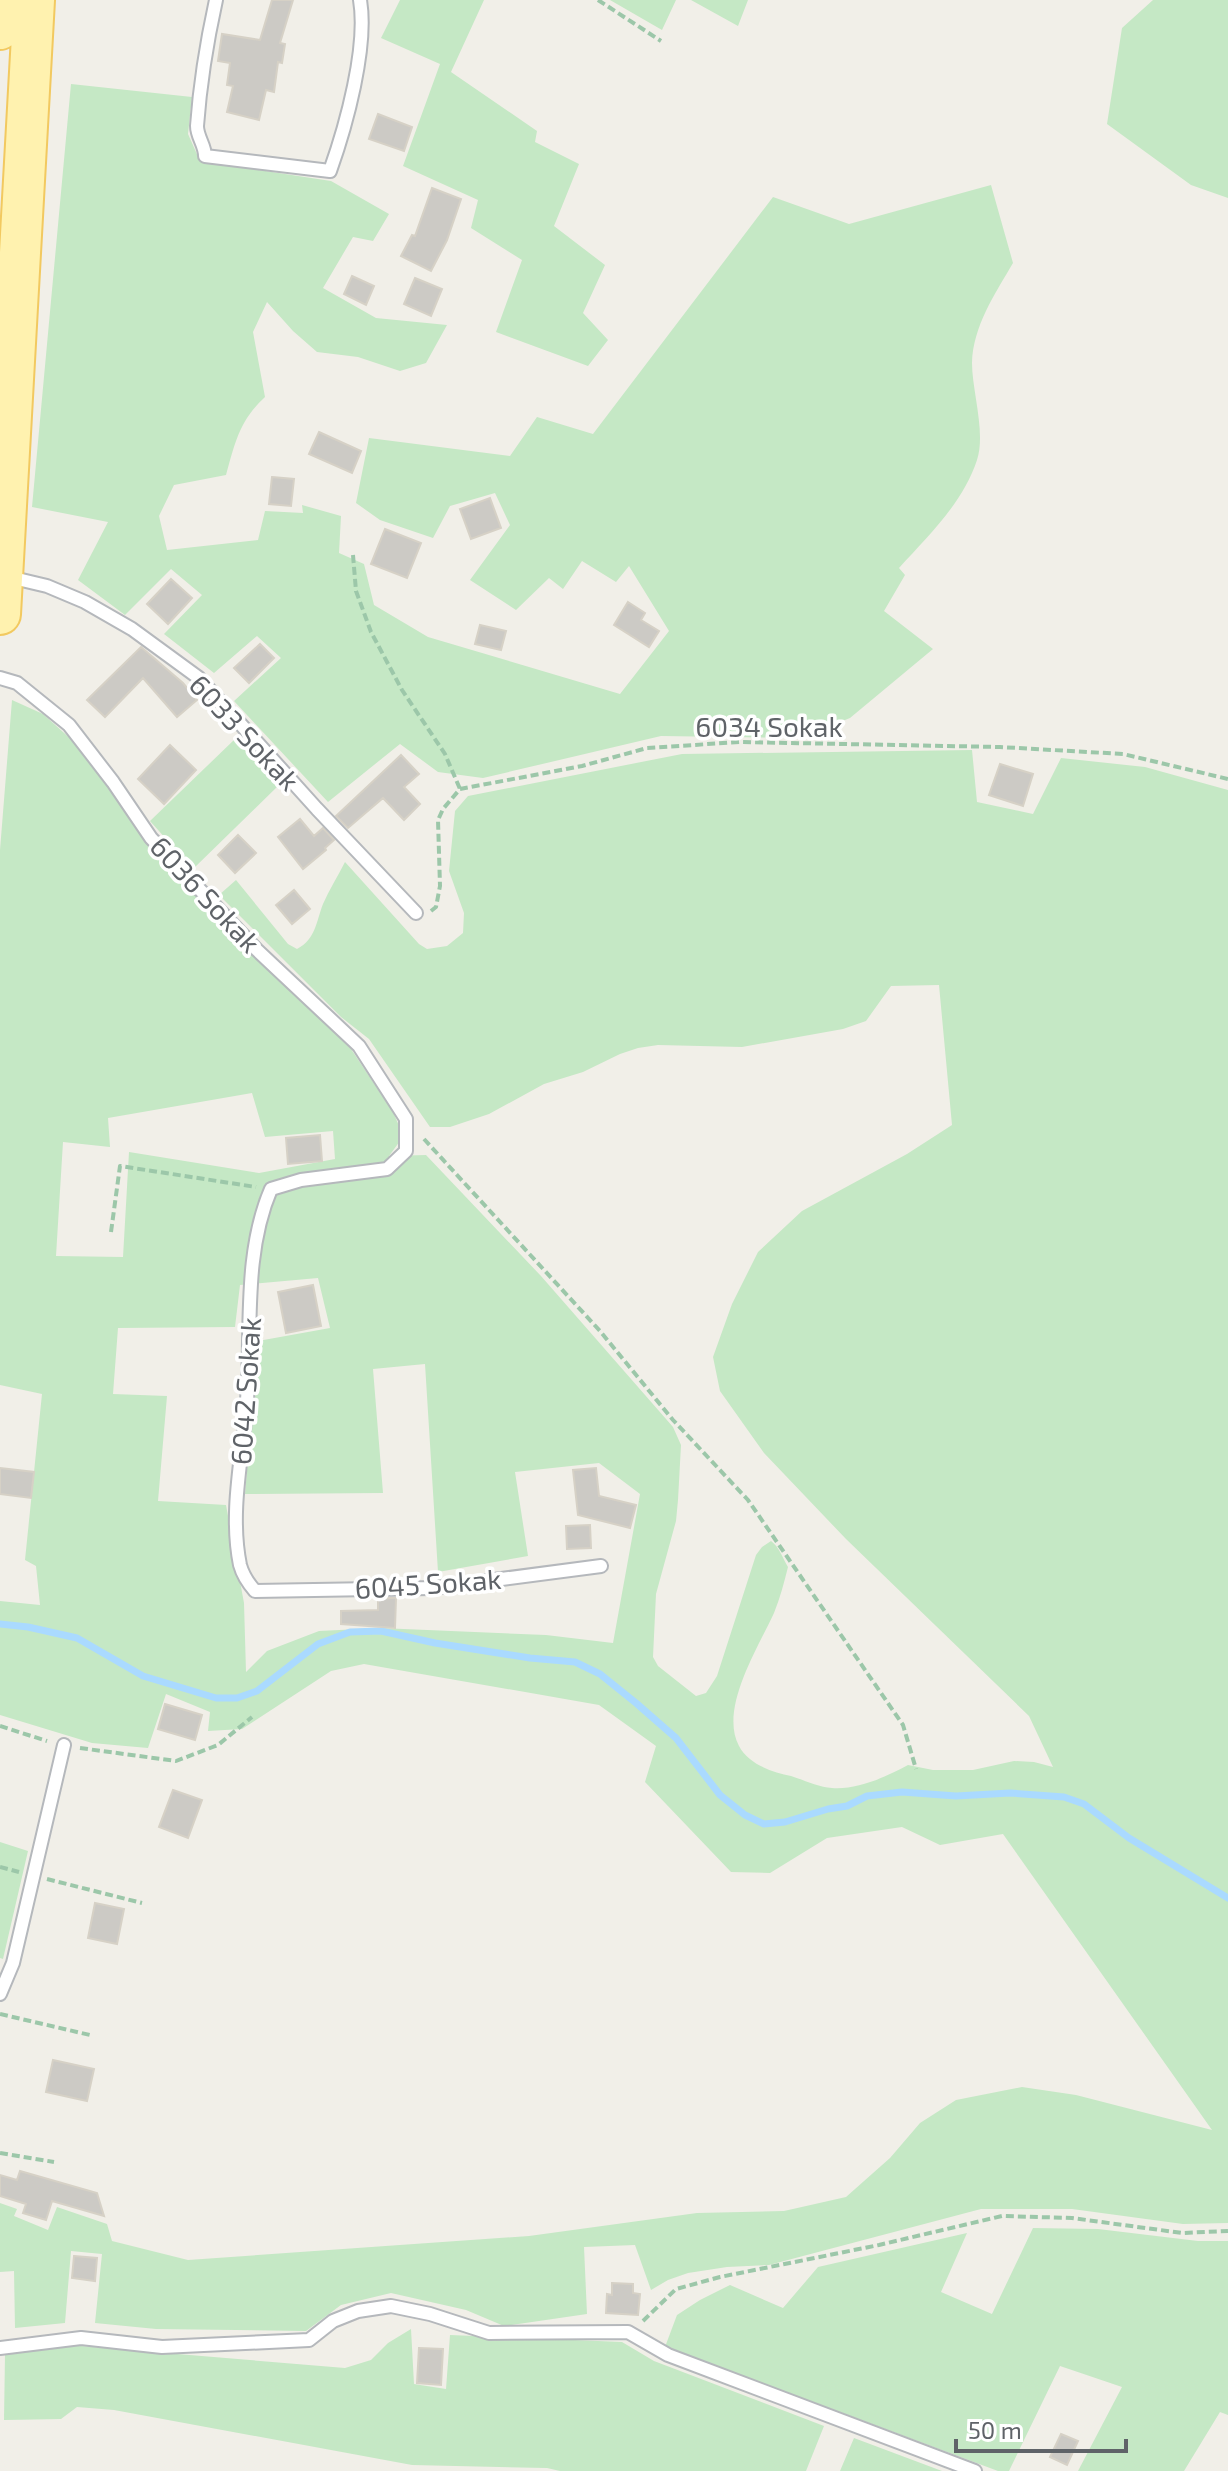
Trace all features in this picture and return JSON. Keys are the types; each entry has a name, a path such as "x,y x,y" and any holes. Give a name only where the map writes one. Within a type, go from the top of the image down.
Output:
{"main road":[{"path":"0,29 3,0"},
{"path":"1,589 34,0"}],"lane":[{"path":"216,0 207,42 197,131 205,156 330,171 353,92 363,16 360,0"},
{"name":"6033 Sokak","path":"1,589 47,586 85,602 132,629 199,678 416,913"},
{"name":"6036 Sokak","path":"0,678 17,683 69,725 151,838 257,950 359,1046 406,1119"},
{"path":"271,1189 301,1180 387,1169 406,1151 406,1119"},
{"name":"6042 Sokak","path":"255,1591 244,1578 240,1564 236,1504 247,1402 254,1243 261,1211 271,1189"},
{"name":"6045 Sokak","path":"255,1591 433,1588 601,1566"},
{"path":"0,1994 13,1963 64,1745"},
{"path":"0,2348 81,2338 162,2347 309,2340 333,2321 358,2311 391,2306 430,2314 489,2333 628,2332 668,2355 975,2471"}],"path":[{"path":"598,0 661,41"},
{"path":"353,555 356,591 371,632 402,690 445,754 460,789 438,820 440,886 436,907 427,914 416,913"},
{"name":"6034 Sokak","path":"460,789 582,766 647,748 740,742 1000,747 1123,754 1228,779"},
{"path":"406,1119 600,1331 673,1420 748,1500 903,1725 916,1769"},
{"path":"111,1232 120,1166 271,1189"},
{"path":"0,1726 64,1745 176,1761 218,1745 252,1717"},
{"path":"0,1867 142,1903"},
{"path":"0,2014 90,2035"},
{"path":"0,2153 54,2162"},
{"path":"628,2332 676,2289 1002,2216 1072,2218 1182,2233 1228,2231"}],"green space":[{"path":"400,0 484,0 451,72 537,131 535,142 579,164 554,226 605,265 583,313 608,340 588,366 496,332 522,260 471,228 478,200 403,166 440,64 381,38"},
{"path":"610,0 676,0 662,30"},
{"path":"691,0 748,0 738,26"},
{"path":"1153,0 1228,0 1228,198 1191,185 1107,124 1122,28"},
{"path":"71,84 192,97 188,134 200,161 331,181 389,214 373,241 353,237 323,288 376,318 447,325 426,363 400,371 358,357 317,352 267,302 253,332 265,397 244,424 226,475 174,485 159,516 167,550 258,540 265,511 303,513 302,505 341,516 339,553 364,564 374,605 428,637 620,694 669,631 629,566 616,582 582,561 563,589 549,578 516,610 470,580 510,525 495,493 450,506 433,538 380,520 356,503 369,438 510,456 537,417 593,434 773,197 849,224 991,185 1013,263 986,311 973,349 980,437 977,460 954,505 899,568 905,575 884,611 933,649 850,718 800,738 661,736 483,778 438,772 400,744 328,802 234,701 281,658 257,636 214,673 164,634 202,595 171,569 125,615 78,580 108,522 32,507"},
{"path":"12,700 43,714 73,741 158,854 351,1049 393,1112 400,1128 400,1141 389,1156 426,1155 541,1276 673,1427 681,1445 678,1500 676,1521 656,1594 653,1657 658,1666 696,1696 706,1693 717,1676 756,1555 771,1541 777,1547 788,1567 774,1613 737,1697 734,1731 743,1753 762,1767 822,1786 842,1788 871,1782 908,1765 933,1770 973,1770 1014,1761 1053,1767 1029,1716 846,1539 764,1453 720,1391 713,1357 732,1304 758,1252 802,1211 907,1154 952,1125 939,985 891,986 866,1021 843,1029 742,1047 658,1045 638,1048 583,1072 544,1084 489,1114 450,1127 430,1127 369,1039 341,1017 219,895 236,880 288,944 297,949 312,935 325,899 345,862 419,944 427,949 447,946 463,933 464,913 449,871 455,811 468,796 682,754 972,750 977,802 1033,814 1061,758 1145,767 1228,790 1228,2223 1183,2224 1072,2209 981,2209 769,2265 688,2273 651,2290 635,2245 584,2247 587,2314 504,2326 466,2310 391,2293 341,2305 306,2331 156,2329 95,2323 102,2254 71,2251 65,2323 15,2328 14,2271 0,2272 0,2203 17,2209 14,2216 48,2230 57,2207 107,2224 112,2241 188,2260 529,2236 697,2213 784,2211 846,2197 890,2158 920,2123 956,2100 1022,2087 1076,2095 1212,2130 1003,1834 940,1845 902,1827 827,1838 770,1873 731,1872 645,1782 656,1746 599,1705 364,1664 331,1671 242,1729 208,1731 210,1712 166,1694 148,1748 92,1743 0,1715 0,1601 40,1605 36,1566 25,1560 42,1394 0,1385 0,850","holes":["252,1093 265,1137 333,1131 335,1159 259,1173 129,1152 123,1257 56,1256 63,1142 110,1147 108,1118","318,1278 330,1328 258,1341 245,1494 383,1493 373,1369 425,1364 438,1572 528,1556 515,1472 599,1463 640,1494 613,1643 546,1635 380,1628 319,1631 267,1651 246,1672 244,1603 226,1505 158,1501 167,1396 113,1394 118,1328 235,1327 240,1285"]},
{"path":"235,739 278,786 193,869 150,821"},
{"path":"0,1842 28,1851 3,1959 0,1958"},
{"path":"1033,2228 1098,2229 1198,2241 1228,2241 1228,2415 1220,2412 1184,2471 1078,2471 1122,2387 1060,2366 1009,2471 998,2471 665,2347 677,2315 730,2285 783,2308 818,2267 967,2233 941,2292 992,2314"},
{"path":"411,2329 414,2384 446,2389 450,2335 622,2342 654,2361 824,2426 806,2471 560,2471 547,2468 412,2465 114,2410 77,2407 61,2419 4,2420 5,2355 69,2345 345,2368 371,2360 388,2343"},
{"path":"854,2438 942,2471 840,2471"}],"building":[{"path":"272,0 293,0 280,43 285,44 282,63 278,62 274,92 266,90 259,120 227,112 233,86 227,85 230,63 218,61 222,34 260,40"},
{"path":"378,114 412,127 404,151 369,139"},
{"path":"432,188 461,199 447,240 431,271 401,256 412,235 415,236"},
{"path":"352,276 374,286 366,305 344,294"},
{"path":"415,278 442,289 431,316 404,304"},
{"path":"319,432 361,451 352,473 309,454"},
{"path":"272,477 294,479 291,506 269,504"},
{"path":"490,498 501,528 471,539 460,509"},
{"path":"385,529 421,543 407,578 371,564"},
{"path":"171,579 192,598 168,624 147,604"},
{"path":"628,602 645,613 641,620 659,631 649,647 614,625"},
{"path":"480,625 506,631 501,650 475,644"},
{"path":"260,644 274,658 249,683 234,668"},
{"path":"141,647 183,683 197,700 177,717 143,678 105,717 87,700"},
{"path":"170,745 196,770 164,804 138,779"},
{"path":"401,755 419,774 404,787 420,804 404,820 383,798 348,828 336,816"},
{"path":"1000,764 1033,774 1023,806 989,795"},
{"path":"300,819 314,836 323,828 334,840 303,869 278,837"},
{"path":"238,835 256,853 235,873 218,855"},
{"path":"294,890 310,909 292,924 276,905"},
{"path":"320,1135 322,1161 288,1164 286,1138"},
{"path":"313,1285 321,1326 286,1333 278,1292"},
{"path":"0,1468 34,1472 31,1498 0,1494"},
{"path":"596,1468 599,1496 636,1505 630,1528 578,1515 573,1470"},
{"path":"590,1525 591,1548 567,1549 566,1526"},
{"path":"378,1598 396,1598 395,1628 341,1624 341,1611 378,1610"},
{"path":"165,1704 202,1715 195,1740 158,1729"},
{"path":"173,1790 202,1800 188,1838 159,1827"},
{"path":"95,1903 124,1909 117,1944 88,1938"},
{"path":"53,2060 94,2069 87,2101 46,2092"},
{"path":"20,2171 97,2193 104,2216 52,2201 46,2220 23,2213 26,2204 0,2196 0,2175 17,2180"},
{"path":"74,2256 97,2258 95,2281 72,2278"},
{"path":"612,2283 633,2284 633,2293 640,2294 638,2315 606,2313 607,2294 612,2295"},
{"path":"419,2348 443,2349 441,2385 417,2383"},
{"path":"1061,2434 1078,2441 1067,2465 1050,2457"}],"waterway":[{"path":"0,1624 77,1638 143,1676 216,1698 237,1698 257,1691 318,1644 350,1632 381,1631 435,1643 575,1662 600,1674 636,1703 676,1738 720,1795 745,1815 764,1824 785,1822 847,1806 867,1796 902,1792 1064,1797 1084,1804 1129,1838 1228,1898"}]}
